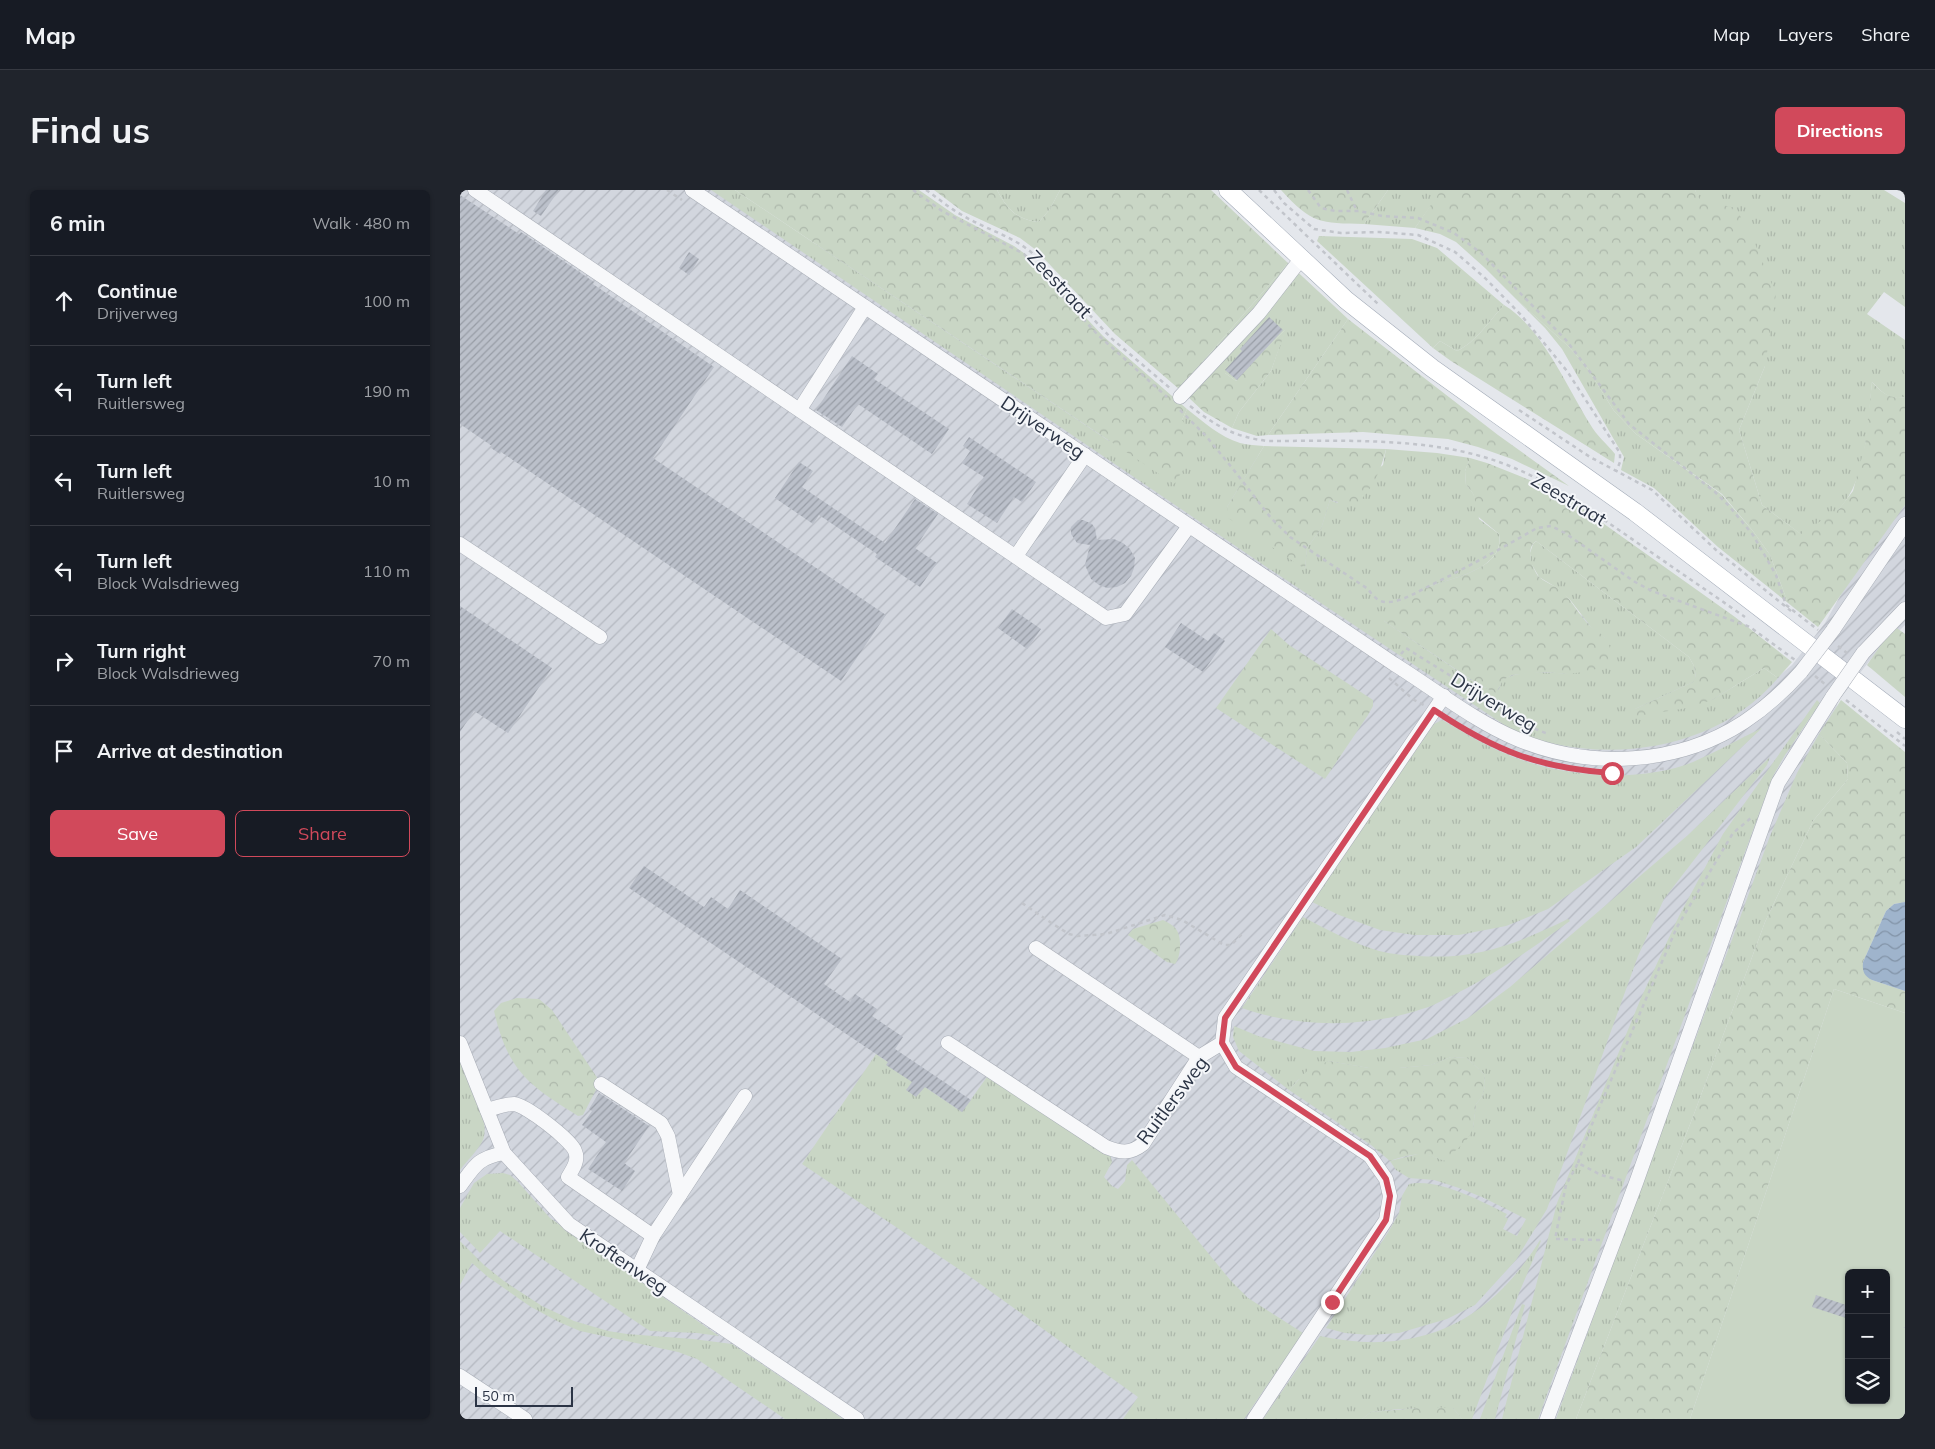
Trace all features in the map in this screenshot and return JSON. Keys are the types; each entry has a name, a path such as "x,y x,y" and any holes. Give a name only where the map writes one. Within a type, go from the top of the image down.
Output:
{"main road":[{"name":"Zeestraat","path":"1228,190 1346,300 1432,368 1635,512 1898,723"}],"street":[{"path":"475,190 1106,618 1125,614 1189,526"},
{"name":"Drijverweg","path":"692,190 1394,664 1500,731 1539,747 1576,756 1599,759 1624,759 1670,754 1724,734 1744,722 1773,700 1804,670 1905,524"},
{"path":"1175,401 1259,313 1301,258"},
{"path":"800,409 866,307"},
{"path":"1016,556 1084,455"},
{"path":"460,544 600,637"},
{"path":"1546,1419 1636,1183 1778,783 1858,655 1905,609"},
{"name":"Ruitlersweg","path":"948,1043 1106,1148 1120,1152 1134,1151 1143,1144 1199,1057 1222,1043 1225,1018 1444,696"},
{"path":"1036,948 1199,1057"},
{"name":"Kroftenweg","path":"460,1043 504,1153 569,1224 857,1419"},
{"path":"1222,1043 1236,1067 1370,1156 1386,1179 1390,1196 1386,1220 1254,1419"},
{"path":"601,1084 661,1123 668,1136 680,1195"},
{"path":"637,1270 653,1236 745,1096"},
{"path":"487,1110 513,1104 521,1107 562,1134 576,1151 575,1165 568,1177 653,1236"},
{"path":"460,1186 472,1170 486,1157 504,1153"},
{"path":"460,1376 525,1419"}],"path":[{"path":"913,190 942,211 1024,254 1097,334 1175,401 1206,436 1271,518 1290,537 1368,589 1376,598 1384,602 1394,601 1409,595 1464,569 1537,528 1551,526 1578,542 1635,582 1652,591 1750,626 1804,670 1905,746"},
{"name":"Zeestraat","path":"926,190 962,216 1001,232 1031,252 1111,338 1175,401 1217,426 1239,436 1268,441 1369,442 1449,449 1486,458 1515,468 1546,482 1585,506 1745,617"},
{"path":"1259,190 1384,310"},
{"path":"1274,190 1284,203 1314,229 1341,233 1379,232 1418,235 1455,252 1485,278 1522,315 1567,371 1620,453 1620,462 1616,472"},
{"path":"1308,190 1321,208 1335,211 1357,211 1382,216 1418,218 1454,233 1481,253 1566,340 1629,424 1715,492 1729,506 1753,535 1776,575 1786,605 1858,655"},
{"path":"1347,190 1357,211"},
{"path":"1517,408 1616,472 1652,490 1716,550 1818,632"},
{"path":"1833,644 1847,656"},
{"name":"Drijverweg","path":"1542,763 1498,748 1461,729 1434,710 1414,700 1386,676 1406,648 1470,688 1516,721 1553,737"},
{"path":"1898,723 1905,739"},
{"path":"1638,772 1671,767"},
{"path":"1614,1241 1555,1239 1566,1185 1578,1162 1590,1129 1678,927 1733,832 1752,817"},
{"path":"1022,903 1069,934 1078,936 1106,934 1165,915 1182,920 1224,945 1236,942 1242,934"},
{"path":"1578,1162 1601,1175 1636,1183"}],"shaded area":[{"path":"460,190 723,190 768,221 1753,698 1792,665 1825,623 1862,557 1905,494 1905,625 1871,659 1838,701 1834,718 1558,1419 460,1419"}],"green space":[{"path":"711,190 735,190 1109,441 1182,420 1187,409 1212,429 1226,437 1240,443 1264,446 1227,507 1305,569 1307,548 1321,529 1330,500 1337,503 1383,465 1386,449 1470,458 1465,471 1466,485 1474,496 1479,519 1499,534 1498,548 1492,559 1481,567 1407,596 1384,621 1477,684 1495,692 1499,689 1502,680 1525,673 1567,674 1605,638 1591,627 1559,589 1539,577 1531,563 1530,553 1536,541 1689,657 1694,666 1696,678 1693,682 1635,709 1712,700 1764,668 1778,678 1756,700 1732,717 1705,731 1676,741 1646,747 1615,750 1585,749 1550,743 1515,732 1265,566"},
{"path":"735,190 919,190 955,215 1014,246 1028,256 1103,336 1187,409 1182,420 1200,444 1174,484"},
{"path":"934,190 997,190 1009,208 1019,216 1039,222 1050,209 1060,190 1211,190 1288,263 1179,389 1115,334 1036,250 1020,238 962,211"},
{"path":"997,190 1060,190 1050,209 1039,222 1019,216 1009,208"},
{"path":"1281,190 1388,190 1364,224 1327,222 1318,219 1301,210"},
{"path":"1388,190 1442,190 1415,228 1364,224"},
{"path":"1441,190 1695,190 1700,200 1736,208 1756,246 1776,294 1765,366 1739,430 1762,505 1801,534 1839,509 1853,491 1865,445 1872,382 1890,396 1905,397 1905,505 1818,627 1788,603 1770,555 1722,494 1636,434 1614,411 1586,366 1568,346 1456,242 1440,234 1415,228"},
{"path":"1695,190 1884,190 1905,203 1905,307 1884,292 1867,314 1905,340 1905,397 1890,397 1872,382 1865,449 1856,482 1840,508 1802,535 1762,505 1739,430 1765,366"},
{"path":"1319,236 1412,239 1437,248 1504,305 1477,336 1464,347 1457,351 1440,341 1433,348 1317,241"},
{"path":"1288,263 1348,319 1268,435 1257,436 1232,428 1239,412 1271,371 1285,330 1236,381 1225,373 1179,389"},
{"path":"1516,299 1568,346 1586,366 1614,411 1636,434 1721,494 1753,531 1770,555 1788,603 1718,547 1654,488 1621,470 1624,457 1562,349 1545,328"},
{"path":"1504,305 1518,315 1542,343 1592,428 1615,454 1614,463 1433,348 1440,341 1457,351 1464,347 1477,336"},
{"path":"1348,319 1498,435 1569,486 1512,459 1448,439 1363,432 1268,435"},
{"path":"1286,329 1271,371 1239,412 1232,428 1204,412 1188,397 1217,363 1225,373 1236,381"},
{"path":"1264,446 1386,449 1375,480 1366,494 1354,506 1330,500 1321,529 1307,548 1305,569 1228,518 1227,507"},
{"path":"1470,458 1545,486 1576,504 1735,617 1792,662 1778,678 1764,668 1712,700 1687,708 1619,719 1635,709 1693,682 1696,677 1694,666 1689,657 1536,541 1530,553 1538,576 1561,590 1586,622 1605,638 1611,651 1612,660 1604,667 1584,672 1567,674 1545,672 1512,675 1503,680 1496,693 1478,684 1384,621 1390,609 1400,599 1427,587 1478,569 1490,560 1498,549 1499,534 1475,514 1475,498 1466,485 1465,471"},
{"path":"1894,626 1905,634 1905,697 1867,665"},
{"path":"1271,629 1289,645 1373,700 1373,706 1368,715 1325,779 1216,708"},
{"path":"1817,700 1820,703 1773,776 1538,1419 1502,1419 1557,1203 1641,998 1679,916 1723,834"},
{"path":"1841,700 1905,752 1905,902 1894,904 1886,911 1863,962 1872,980 1905,991 1905,1013 1834,989 1690,1419 1576,1419 1694,1114 1765,922 1813,821 1848,779 1847,763 1819,734"},
{"path":"1442,720 1490,747 1527,762 1550,768 1599,775 1624,775 1672,769 1702,758 1762,728 1636,847 1548,909 1506,926 1459,935 1414,935 1380,930 1339,915 1312,902 1434,724"},
{"path":"1819,734 1847,763 1848,779 1813,821 1765,922 1694,1114 1576,1419 1556,1419 1770,836 1797,773"},
{"path":"1770,757 1767,765 1664,899 1638,956 1547,1209 1516,1260 1475,1305 1447,1319 1399,1333 1369,1335 1345,1333 1326,1328 1389,1231 1399,1213 1402,1196 1409,1184 1433,1184 1446,1187 1485,1203 1507,1214 1505,1217 1508,1219 1503,1229 1517,1236 1526,1219 1459,1188 1434,1180 1409,1178 1396,1170 1390,1161 1422,1153 1444,1160 1473,1129 1476,1104 1482,1097 1485,1086 1484,1074 1467,1058 1451,1057 1431,1065 1399,1068 1369,1068 1329,1061 1298,1080 1289,1090 1239,1051 1233,1037 1234,1026 1258,1036 1314,1051 1351,1052 1385,1048 1427,1039 1468,1018 1510,987 1688,835"},
{"path":"1303,917 1346,939 1378,951 1401,955 1439,957 1478,953 1513,943 1568,919 1570,921 1525,953 1463,990 1432,1006 1400,1015 1378,1020 1355,1022 1309,1022 1264,1015 1242,1008"},
{"path":"1163,920 1175,928 1178,933 1180,952 1175,964 1167,962 1128,935 1133,929"},
{"path":"1834,989 1905,1013 1905,1419 1690,1419"},
{"path":"517,998 539,999 552,1010 600,1082 583,1115 578,1116 533,1085 522,1074 506,1048 494,1011 501,1003"},
{"path":"876,1054 962,1112 989,1074 1110,1154 1112,1162 1104,1177 1112,1186 1118,1189 1125,1181 1127,1165 1132,1160 1231,1281 1248,1298 1303,1333 1244,1419 1123,1419 1138,1397 972,1278 802,1164"},
{"path":"1451,1057 1467,1058 1484,1074 1485,1086 1482,1097 1476,1104 1473,1129 1466,1141 1444,1161 1430,1156 1417,1155 1390,1161 1371,1145 1289,1090 1309,1069 1329,1061 1369,1068 1399,1068 1431,1065"},
{"path":"460,1060 478,1101 485,1134 480,1146 460,1170"},
{"path":"503,1173 510,1175 518,1182 550,1218 719,1336 650,1331 500,1231 480,1253 460,1232 460,1208 474,1183 487,1174"},
{"path":"1540,1240 1472,1419 1462,1419 1453,1408 1399,1409 1371,1412 1362,1419 1263,1419 1320,1336 1355,1341 1388,1342 1418,1337 1447,1327 1473,1313 1498,1293 1520,1269"},
{"path":"460,1241 484,1265 504,1281 542,1306 574,1321 608,1331 627,1334 732,1344 843,1419 785,1419 697,1359 678,1352 580,1331 531,1307 488,1277 472,1263 460,1285"},
{"path":"1522,1304 1525,1305 1495,1419 1480,1419"},
{"path":"1432,1407 1453,1408 1462,1419 1362,1419 1371,1412"}],"water":[{"path":"1905,902 1905,991 1867,977 1863,971 1863,962 1886,911 1894,904"}],"building":[{"path":"546,190 559,190 541,216 533,211"},
{"path":"460,195 519,234 521,232 714,367 653,458 886,615 841,681 501,452 500,454 491,448 492,446 460,424"},
{"path":"689,252 699,259 689,275 679,268"},
{"path":"1269,317 1283,330 1237,380 1225,370 1242,351 1240,349"},
{"path":"852,356 878,374 874,379 949,429 932,454 858,404 842,427 816,410"},
{"path":"969,437 1036,482 1022,502 1014,497 997,523 967,504 984,477 962,463 970,451 963,446"},
{"path":"799,462 813,471 802,487 885,543 915,499 938,514 915,548 937,563 920,587 875,557 877,554 819,515 813,524 775,498"},
{"path":"1078,520 1092,524 1095,528 1097,540 1114,539 1130,549 1135,558 1134,568 1131,576 1125,583 1117,587 1107,588 1091,579 1085,565 1090,545 1077,543 1071,534 1071,527"},
{"path":"460,606 552,668 508,733 474,711 460,732"},
{"path":"1012,609 1041,629 1027,649 998,628"},
{"path":"1181,623 1208,641 1214,633 1225,641 1203,672 1165,647"},
{"path":"644,866 704,907 711,897 728,909 740,890 842,959 824,984 850,1002 855,994 877,1009 872,1016 903,1037 895,1049 971,1100 962,1112 925,1087 916,1097 906,1090 912,1082 886,1065 888,1062 629,888"},
{"path":"599,1093 649,1126 624,1163 635,1171 622,1191 588,1169 606,1142 582,1125 592,1111 589,1109"},
{"path":"1816,1295 1845,1305 1845,1318 1812,1307"}],"route":[{"path":"1332,1302 1386,1220 1390,1196 1386,1179 1370,1156 1236,1067 1222,1043 1225,1018 1434,710 1461,729 1498,748 1527,759 1566,768 1612,773"}]}
